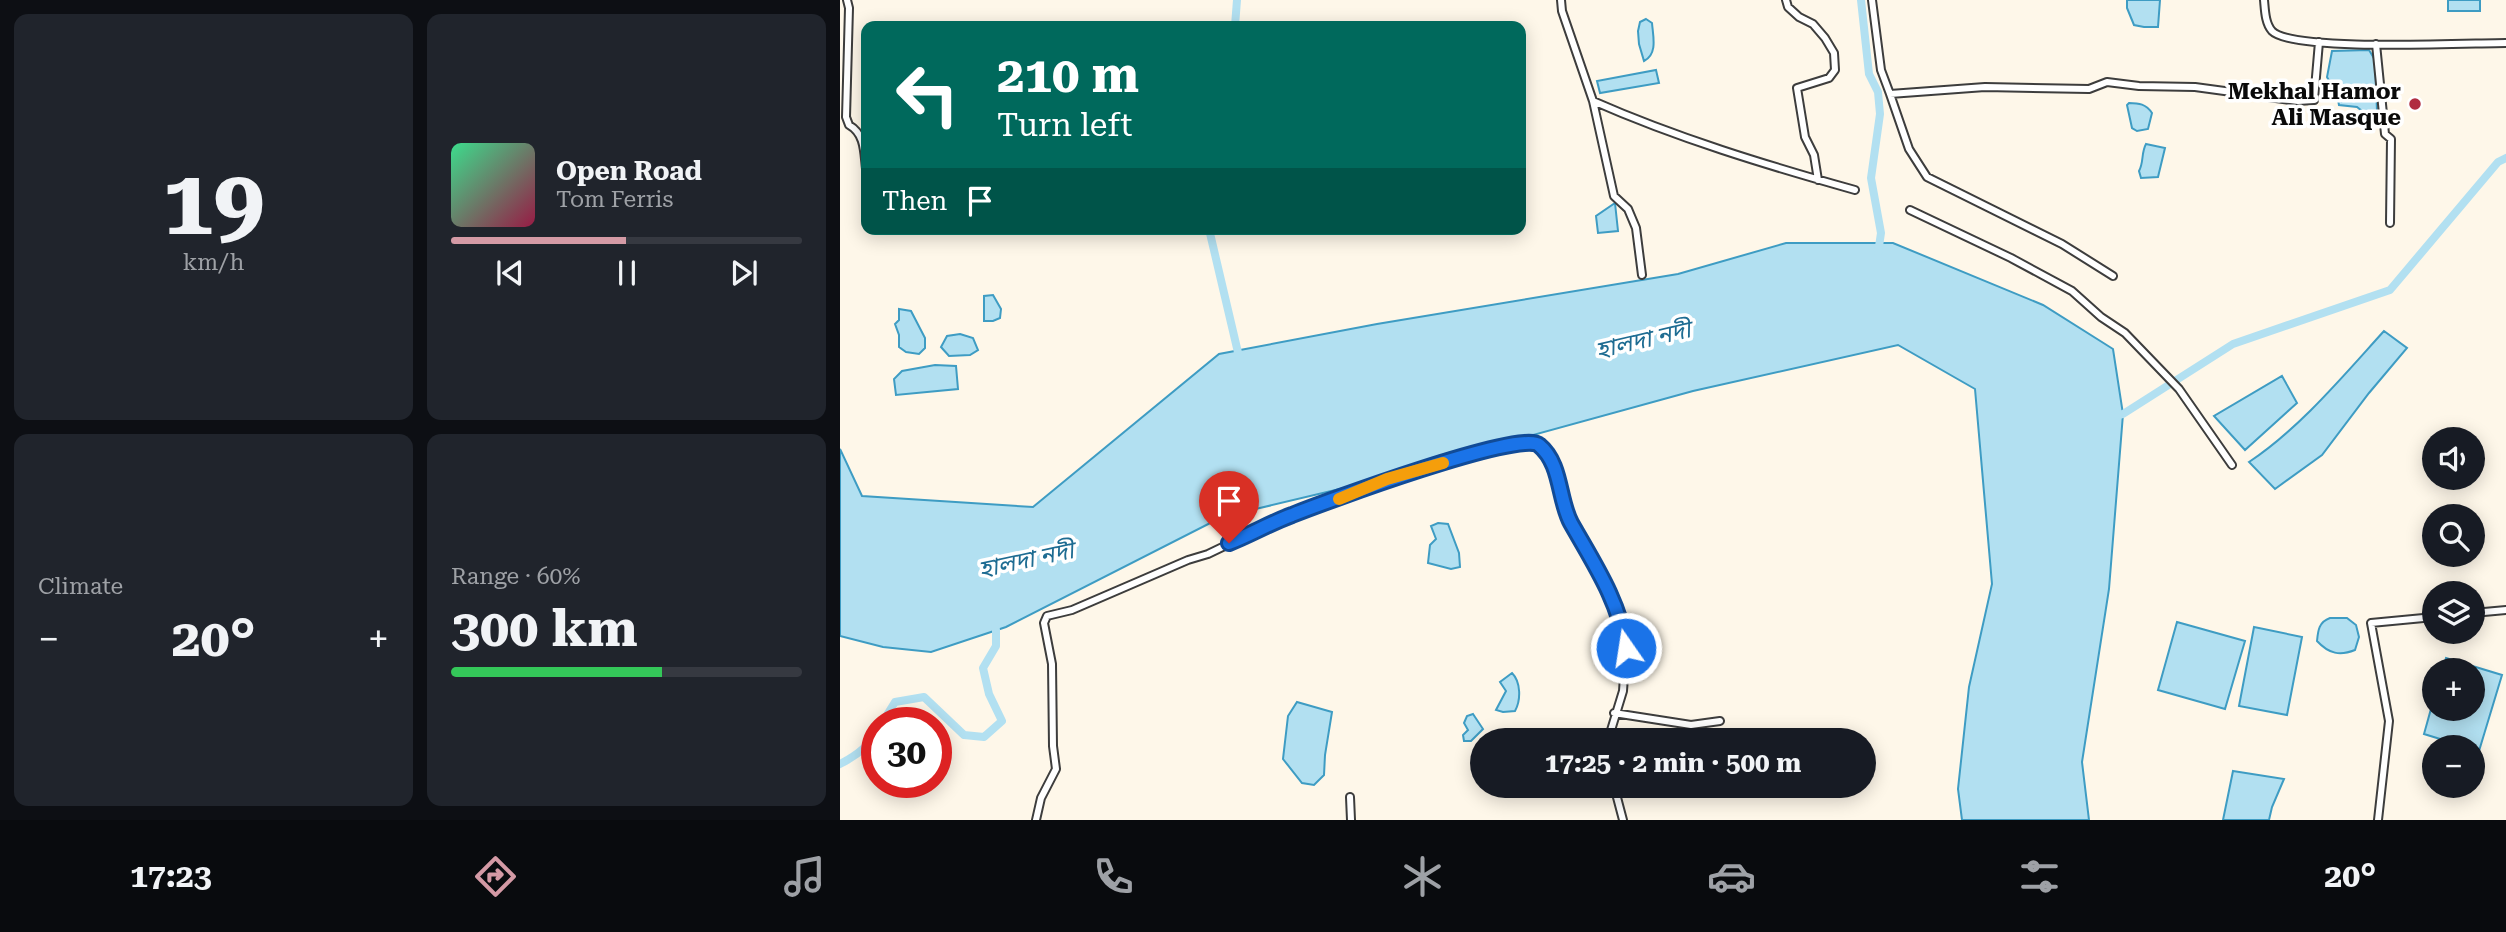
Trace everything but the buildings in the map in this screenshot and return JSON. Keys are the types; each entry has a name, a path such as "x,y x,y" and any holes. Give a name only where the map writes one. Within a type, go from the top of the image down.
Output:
{"street":[{"path":"847,0 846,117 849,125 861,137"},
{"path":"1561,0 1562,11 1593,102 1614,196 1628,209 1636,228 1642,275"},
{"path":"1786,0 1788,7 1798,17 1812,24 1834,53 1835,70 1829,78 1797,88 1805,137 1814,155 1818,180"},
{"path":"1872,0 1881,70 1909,149 1927,177 2062,244 2113,276"},
{"path":"2264,0 2266,21 2272,31 2281,37 2319,42 2376,44 2506,43"},
{"path":"1890,94 1985,87 2089,89 2107,82 2139,86 2195,87 2298,101 2314,100 2319,42"},
{"path":"2376,44 2385,134 2392,139 2390,223"},
{"path":"1593,102 1633,119 1855,191"},
{"path":"1910,210 2011,258 2072,291 2101,317 2125,333 2179,389 2232,465"},
{"path":"1036,820 1041,797 1056,769 1053,746 1052,664 1044,622 1047,616 1072,610 1208,554 1289,515 1342,498 1387,479 1502,446 1538,443 1549,458 1559,481 1568,517 1603,581 1623,626 1626,648 1623,691 1611,728"},
{"path":"2485,612 2506,610"},
{"path":"2378,820 2389,720 2371,623 2422,618"},
{"path":"1614,713 1691,725 1720,721"},
{"path":"1350,797 1351,820"},
{"path":"1617,798 1623,820"}],"water":[{"path":"2127,0 2160,0 2158,27 2134,25 2127,8"},
{"path":"2448,0 2480,0 2480,11 2448,11"},
{"path":"1646,19 1652,23 1654,44 1651,54 1644,61 1638,31 1640,22"},
{"path":"2369,50 2375,60 2377,111 2367,115 2357,107 2339,105 2337,95 2327,77 2332,51"},
{"path":"1656,70 1659,83 1600,93 1597,81"},
{"path":"2127,105 2142,105 2152,113 2148,129 2137,131 2132,128"},
{"path":"2146,144 2165,148 2158,177 2141,178 2139,171"},
{"path":"1615,203 1618,231 1598,233 1596,216"},
{"name":"হালদা নদী","path":"1786,243 1893,243 2043,305 2113,349 2123,414 2109,589 2082,762 2089,820 1962,820 1958,789 1969,687 1992,584 1975,389 1898,345 1693,391 1386,478 1222,517 1006,627 931,652 883,647 840,636 840,449 862,496 1033,507 1219,354 1377,324 1678,274"},
{"path":"993,295 1001,309 1000,318 984,321 984,296"},
{"path":"899,309 911,311 925,338 925,348 919,354 906,352 899,347 895,324 899,320"},
{"path":"2384,331 2407,348 2322,455 2275,489 2249,462 2303,418"},
{"path":"960,334 973,338 978,350 970,355 949,356 941,347 947,336"},
{"path":"935,365 956,366 958,389 896,395 894,379 902,371"},
{"path":"2282,376 2297,403 2245,450 2214,416"},
{"path":"1438,523 1448,524 1459,553 1460,567 1451,569 1428,563 1430,545 1436,539 1431,526"},
{"path":"2330,618 2347,618 2356,625 2359,637 2355,650 2335,653 2317,641 2320,627"},
{"path":"2177,622 2245,641 2225,709 2158,690"},
{"path":"2254,627 2302,637 2287,715 2239,706"},
{"path":"2485,670 2502,675 2484,735 2424,734 2428,721 2485,721"},
{"path":"1512,673 1518,686 1517,707 1515,711 1496,710 1506,691 1500,682"},
{"path":"1297,702 1332,712 1324,775 1314,785 1302,783 1283,759 1288,716"},
{"path":"1473,714 1482,728 1470,728 1470,741 1464,741 1463,735 1468,730 1464,723 1467,716"},
{"path":"2233,771 2284,779 2269,820 2223,820"}],"waterway":[{"path":"1235,21 1237,0"},
{"path":"1861,0 1869,74 1878,92 1880,114 1871,178 1881,233 1878,253"},
{"path":"2113,416 2123,414 2233,344 2390,290 2498,162 2506,158"},
{"path":"1210,235 1240,361"},
{"path":"952,724 964,735 984,737 1002,721 989,694 983,668 996,646 996,630"},
{"path":"892,707 895,702 924,697 935,707"},
{"path":"840,764 861,751"}],"slow traffic":[{"path":"1339,499 1387,479 1443,463"}],"place":[{"name":"Mekhal Hamor Ali Masque","path":"2415,104"}],"route":[{"path":"1229,543 1289,515 1342,498 1387,479 1502,446 1538,443 1549,458 1559,481 1568,517 1603,581 1623,626 1626,648"}]}
